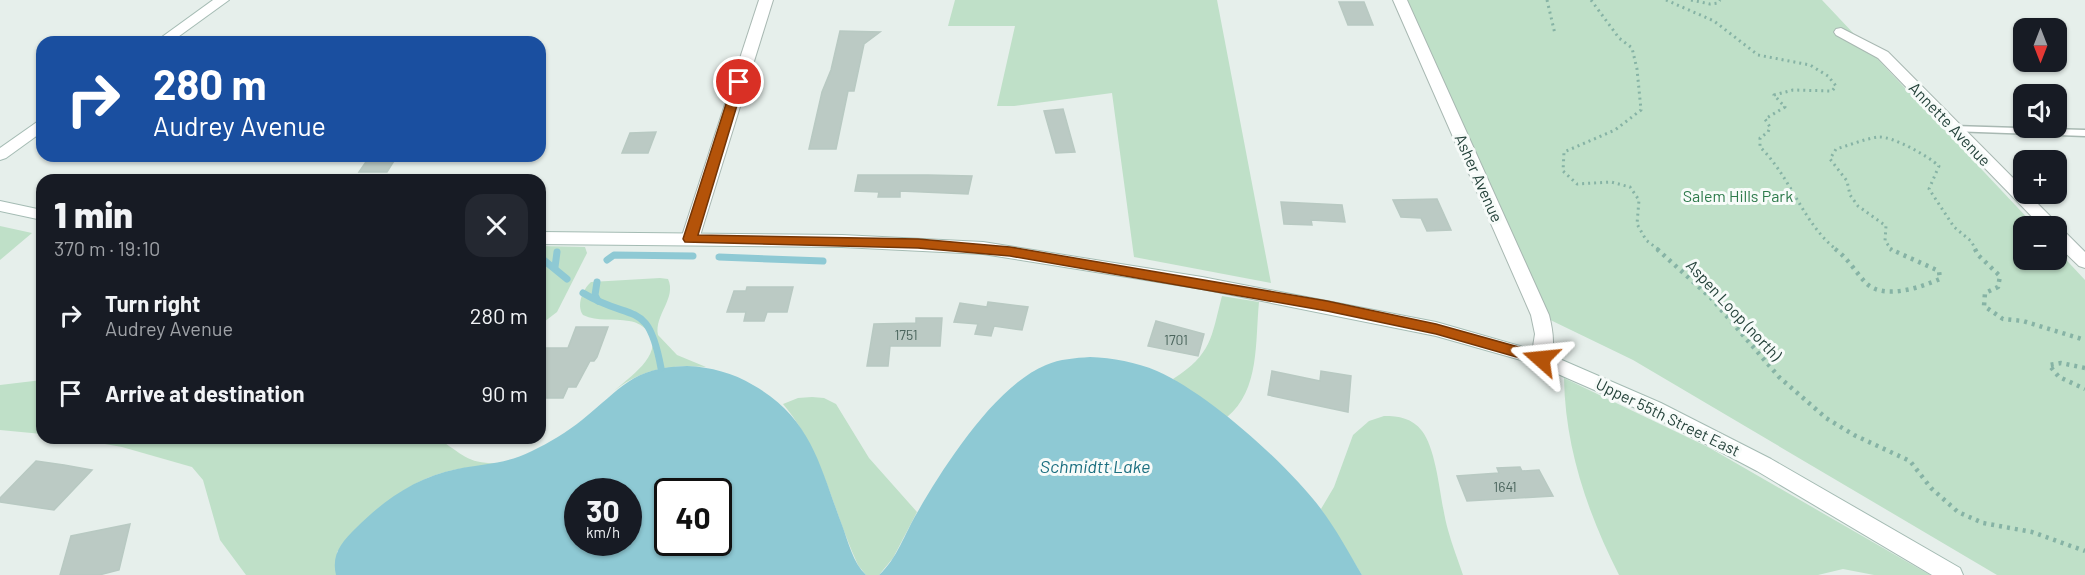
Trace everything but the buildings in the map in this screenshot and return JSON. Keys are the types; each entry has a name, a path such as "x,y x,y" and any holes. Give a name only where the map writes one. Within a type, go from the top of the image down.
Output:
{"street":[{"path":"171,36 222,0"},
{"path":"690,239 766,0"},
{"name":"Asher Avenue","path":"1400,0 1540,315 1544,334 1541,359"},
{"name":"Annette Avenue","path":"1841,32 1883,55 2040,216"},
{"path":"0,154 36,129"},
{"path":"0,206 36,214"},
{"name":"Upper 55th Street East","path":"546,238 918,244 1021,253 1363,313 1468,337 1541,359 1627,395 1714,438 1952,575"},
{"path":"2067,244 2085,262"}],"lane":[{"path":"1954,129 2085,133"}],"path":[{"path":"1547,0 1555,34"},
{"name":"Aspen Loop (north)","path":"1591,0 1619,38 1632,48 1637,69 1641,110 1630,122 1594,141 1564,152 1563,171 1577,184 1611,182 1630,187 1639,200 1637,224 1646,240 1666,255 1711,298 1779,377 1826,418 1854,435 1910,461 1931,488 1958,512 1983,523 2032,532 2085,551"},
{"path":"1666,0 1700,12 1728,30 1755,53 1784,62 1811,64 1832,79 1836,86 1832,91 1777,92 1774,95 1785,107 1780,112 1768,116 1766,120 1770,127 1768,132 1760,138 1760,147 1786,173 1824,238 1845,256 1865,283 1880,292 1896,292 1933,283 1940,279 1939,271 1890,249 1885,240 1886,226 1858,206 1850,195 1847,181 1830,159 1836,149 1880,137 1931,159 1940,166 1929,189 1954,227 1971,241 1978,255 2000,276 1998,287 1985,293 1984,306 2003,319 2023,321 2085,339"},
{"path":"1691,0 1710,4 1718,3 1720,0"},
{"path":"2085,368 2061,363 2049,365 2059,377 2085,389"}],"green space":[{"path":"955,0 1217,0 1271,283 1134,257 1112,93 1014,106 997,106 1015,26 948,26"},
{"name":"Salem Hills Park","path":"1400,0 1822,0 2026,216 2013,216 2013,270 2067,270 2067,261 2085,280 2085,575 1997,575 1633,360 1540,315"},
{"path":"0,226 32,233 0,260"},
{"path":"546,246 585,247 587,253 557,312 546,320"},
{"path":"668,279 670,293 659,320 658,335 677,355 706,367 681,366 657,370 635,378 614,391 648,358 652,350 652,341 643,326 635,322 583,315 580,302 583,293 591,282"},
{"path":"1222,296 1259,302 1256,349 1251,379 1238,406 1227,417 1173,379 1203,353 1212,334"},
{"path":"1564,378 1708,447 1930,575 1874,575 1843,569 1818,575 1619,575 1597,528 1580,480 1569,430"},
{"path":"36,381 36,433 0,430 0,385"},
{"path":"798,398 824,398 836,404 869,458 917,512 893,558 879,575 866,575 858,565 818,461 797,422 783,404"},
{"path":"1384,416 1400,417 1410,421 1422,431 1427,440 1435,464 1445,519 1463,575 1362,575 1321,509 1334,487 1353,435 1369,421"},
{"path":"105,444 446,444 474,461 505,463 463,468 431,476 401,492 374,514 337,552 336,575 246,575 220,540 203,480 192,467"}],"water":[{"name":"Schmidtt Lake","path":"1090,357 1124,361 1157,371 1200,396 1223,413 1267,451 1306,491 1332,525 1362,575 879,575 896,554 917,513 956,451 972,429 1008,390 1027,375 1046,365 1073,358"},
{"path":"687,366 713,369 745,381 773,398 789,413 811,446 820,464 851,552 866,575 336,575 336,555 346,538 367,517 402,491 442,473 522,456 570,429 640,375 668,367"}],"waterway":[{"path":"555,267 557,252"},
{"path":"607,260 614,255 693,256"},
{"path":"719,257 823,261"},
{"path":"546,262 567,279"},
{"path":"597,282 595,295 598,301"},
{"path":"583,293 598,301"},
{"path":"598,301 644,321 656,346 661,368"}],"route":[{"path":"739,82 690,239 918,244 1010,252 1327,306 1436,329 1541,359"}]}
